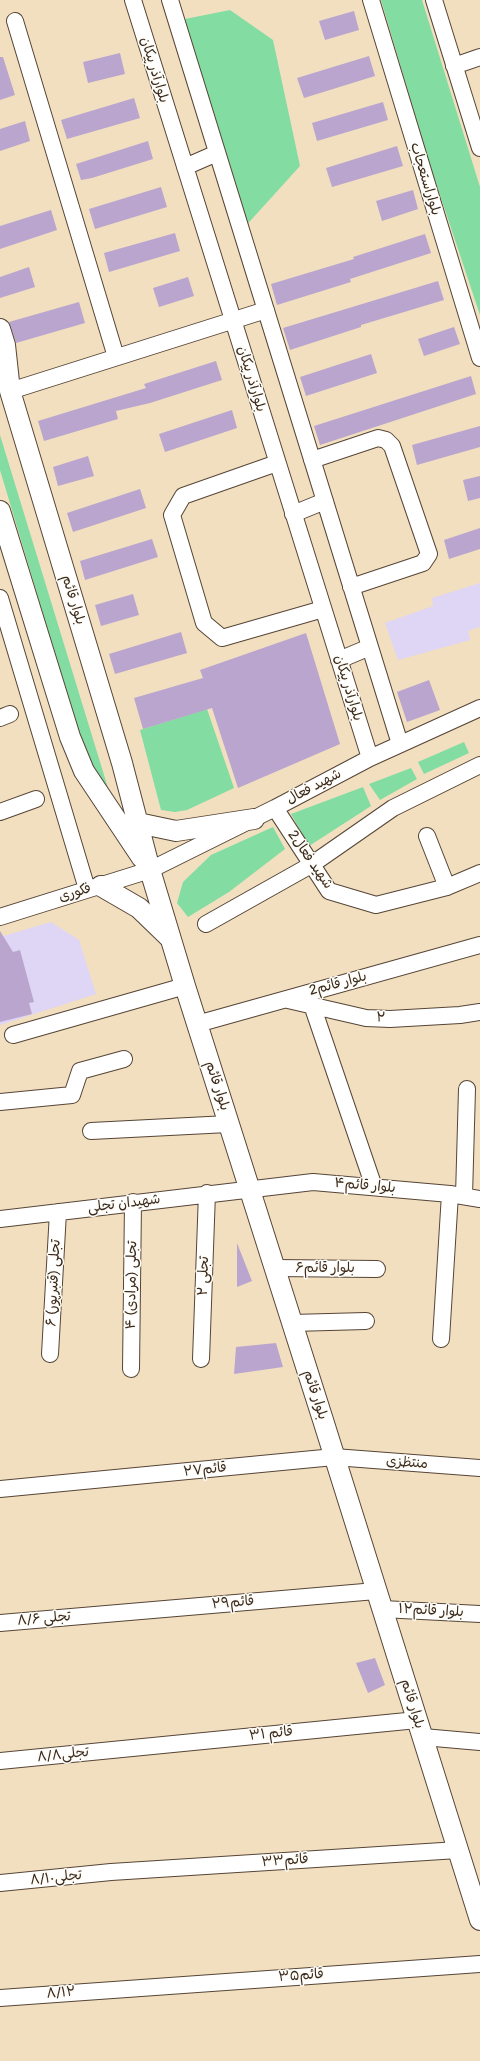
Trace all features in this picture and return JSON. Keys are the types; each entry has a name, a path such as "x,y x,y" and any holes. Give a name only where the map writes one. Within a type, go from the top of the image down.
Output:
{"main road":[{"name":"بلوار قائم","path":"0,329 5,345 5,384 122,762 150,870 171,940 458,1850 474,1879 480,1920"},
{"name":"بلوار قائم","path":"0,511 84,771 150,870"},
{"path":"138,823 176,831 254,818"},
{"path":"94,887 139,908 171,940"}],"street":[{"name":"بلوارآذر پیکان","path":"132,0 370,758"},
{"path":"170,0 400,744"},
{"name":"بلواراستعجاب","path":"370,0 480,358"},
{"path":"434,0 480,148"},
{"path":"16,21 116,357"},
{"path":"454,66 480,58"},
{"path":"185,167 217,153"},
{"path":"5,384 116,357 266,310"},
{"path":"312,460 378,438 386,440 392,446 429,554 423,563 351,587"},
{"path":"278,463 183,496 172,516 204,623 222,638 323,609"},
{"path":"293,514 324,501"},
{"path":"0,598 94,887"},
{"path":"339,660 370,647"},
{"name":"شهید فعال","path":"150,870 370,758 480,708"},
{"path":"206,924 311,865 393,808 480,765"},
{"path":"1,810 36,799"},
{"name":"شهید فعال2","path":"274,808 328,891 376,905 447,887 480,873"},
{"path":"427,836 447,887"},
{"name":"فکوری","path":"0,917 150,870"},
{"name":"2بلوار قائم","path":"197,1024 480,945"},
{"path":"13,1035 185,986"},
{"name":"۲","path":"284,999 343,1014 390,1019 460,1015 480,1012"},
{"path":"312,1005 374,1187"},
{"path":"0,1102 72,1095 80,1071 124,1059"},
{"path":"441,1339 467,1089"},
{"path":"91,1131 228,1124"},
{"name":"بلوار قائم۴","path":"249,1188 313,1182 457,1195 480,1199"},
{"name":"شهیدان تجلی","path":"0,1219 249,1188"},
{"name":"۲ تجلی","path":"201,1359 207,1193"},
{"name":"۴ تجلی (مرادی)","path":"131,1368 133,1202"},
{"name":"۶ تجلی (قنبرپور)","path":"50,1354 58,1212"},
{"name":"بلوار قائم۶","path":"274,1268 377,1269"},
{"path":"292,1323 366,1321"},
{"name":"منتظزی","path":"334,1457 480,1468"},
{"name":"قائم۲۷","path":"0,1489 76,1483 334,1457"},
{"name":"بلوار قائم۱۲","path":"379,1600 480,1614"},
{"name":"قائم۲۹","path":"89,1614 379,1600"},
{"name":"تجلی ۸/۶","path":"0,1623 89,1614"},
{"name":"قائم ۳۱","path":"125,1749 420,1728 480,1742"},
{"name":"تجلی۸/۸","path":"0,1762 125,1749"},
{"name":"قائم۳۳","path":"111,1872 458,1850"},
{"name":"تجلی۸/۱۰","path":"0,1883 111,1872"},
{"name":"قائم۳۵","path":"122,1988 480,1964"},
{"name":"۸/۱۲","path":"0,1998 122,1988"}],"shaded area":[{"path":"480,583 480,627 468,631 470,640 398,660 385,623 433,606 432,598"},
{"path":"51,922 79,940 96,994 0,1025 0,937"}],"green space":[{"path":"381,0 422,0 480,187 480,315 429,162"},
{"path":"230,10 273,40 300,166 242,230 175,21"},
{"path":"0,435 108,788 89,767 0,470"},
{"path":"207,709 234,788 187,810 175,812 161,810 140,730"},
{"path":"464,742 469,753 424,774 418,762"},
{"path":"411,768 417,779 380,800 369,784"},
{"path":"363,787 371,806 309,846 291,814"},
{"path":"273,827 285,849 229,892 188,917 177,903 183,882 211,855"}],"building":[{"path":"354,11 359,30 325,40 319,21"},
{"path":"120,53 125,74 88,83 83,62"},
{"path":"369,56 375,76 304,98 297,78"},
{"path":"0,57 3,57 15,95 0,100"},
{"path":"134,98 140,118 67,139 61,120"},
{"path":"383,102 388,120 317,141 312,123"},
{"path":"25,121 30,141 0,151 0,129"},
{"path":"148,141 153,159 81,180 76,164"},
{"path":"397,146 403,166 332,187 326,168"},
{"path":"161,187 167,207 95,229 89,209"},
{"path":"413,190 418,209 382,221 376,201"},
{"path":"51,210 57,230 0,249 0,226"},
{"path":"175,233 180,251 109,272 104,253"},
{"path":"425,234 431,253 350,279 351,282 277,305 271,284 354,259 353,257"},
{"path":"29,267 35,287 0,298 0,277"},
{"path":"188,277 194,296 159,307 153,288"},
{"path":"438,281 444,300 361,325 361,327 290,350 283,328"},
{"path":"79,302 85,323 16,343 9,322"},
{"path":"454,327 460,344 424,356 418,339"},
{"path":"371,354 377,373 306,396 300,377"},
{"path":"216,361 222,380 150,403 116,411 118,419 44,441 38,421 146,388 144,384"},
{"path":"471,376 476,394 320,445 314,426"},
{"path":"232,410 237,428 165,452 159,434"},
{"path":"480,426 480,447 417,465 412,445"},
{"path":"88,456 94,476 58,486 53,467"},
{"path":"480,476 480,498 468,501 463,480"},
{"path":"140,489 146,508 73,532 67,513"},
{"path":"480,528 480,549 449,559 444,540"},
{"path":"152,539 158,557 85,580 80,561"},
{"path":"133,594 139,615 101,626 95,605"},
{"path":"181,632 187,653 115,674 109,654"},
{"path":"306,633 340,744 238,788 212,708 143,729 134,698 203,678 200,670"},
{"path":"429,680 440,710 407,722 397,692"},
{"path":"0,931 13,952 20,950 34,1002 29,1003 32,1014 0,1022"},
{"path":"237,1243 252,1281 237,1287"},
{"path":"276,1343 283,1367 234,1374 236,1347"},
{"path":"375,1658 385,1685 368,1693 356,1663"}]}
